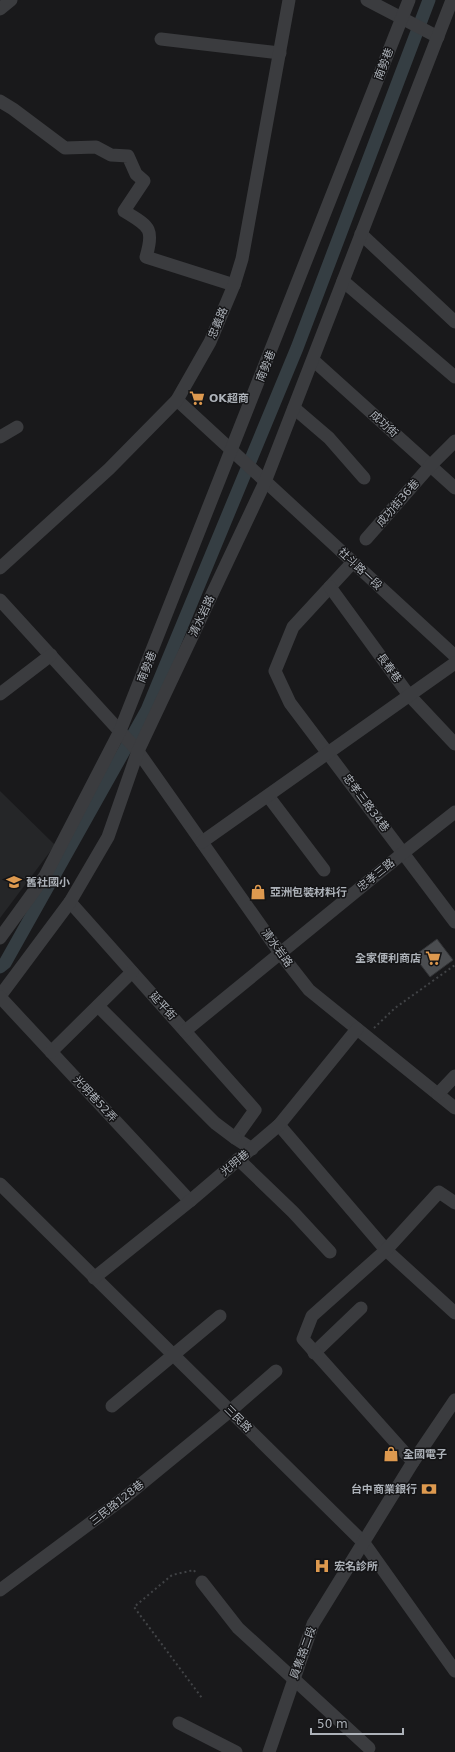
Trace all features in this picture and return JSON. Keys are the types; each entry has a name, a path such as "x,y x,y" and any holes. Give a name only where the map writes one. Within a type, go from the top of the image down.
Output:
{"street":[{"path":"0,9 11,0"},
{"name":"忠義路","path":"0,568 109,469 177,400 210,342 234,285 242,259 289,0"},
{"path":"367,0 438,37"},
{"name":"南勢巷","path":"0,938 45,876 121,731 409,0"},
{"path":"313,360 452,0"},
{"path":"161,38 280,53"},
{"path":"0,101 65,148 96,147 111,155 128,156 136,174 144,181 124,211 146,225 151,240 146,257 234,285"},
{"path":"361,234 455,322"},
{"path":"343,281 455,377"},
{"name":"清水岩路","path":"0,996 70,902 108,837 138,751 265,481 313,360"},
{"name":"成功街","path":"313,360 455,488"},
{"path":"177,400 232,452"},
{"path":"294,408 329,438 364,478"},
{"path":"0,437 17,427"},
{"name":"成功街36巷","path":"366,539 430,466 455,441"},
{"name":"社斗路一段","path":"232,452 455,656"},
{"name":"忠孝三路34巷","path":"353,562 294,627 275,672 290,703 403,853"},
{"name":"長春巷","path":"330,587 409,696 455,744"},
{"path":"0,600 138,751"},
{"path":"0,694 51,655"},
{"path":"202,842 329,754 455,663"},
{"name":"清水岩路","path":"138,751 280,953 309,990 455,1108"},
{"path":"268,796 324,870"},
{"name":"忠孝三路","path":"185,1032 280,953 455,812"},
{"path":"403,853 455,922"},
{"name":"延平街","path":"70,902 255,1110 235,1138"},
{"path":"51,1052 132,972"},
{"name":"光明巷52弄","path":"0,996 190,1201"},
{"path":"98,1006 216,1123 252,1149"},
{"name":"光明巷","path":"94,1278 190,1201 279,1125 362,1032"},
{"path":"438,1094 455,1076"},
{"path":"279,1125 386,1250 455,1313"},
{"path":"238,1160 294,1212 330,1252"},
{"name":"三民路","path":"0,1184 364,1543 455,1671"},
{"path":"413,1462 302,1339 312,1316 386,1250 439,1192 455,1204"},
{"path":"314,1353 361,1308"},
{"path":"112,1406 220,1316"},
{"name":"三民路128巷","path":"0,1590 124,1498 230,1411 276,1371"},
{"name":"員集路二段","path":"269,1752 313,1624 413,1462 455,1400"},
{"path":"202,1582 238,1628 369,1748"},
{"path":"179,1723 236,1752"}],"path":[{"path":"362,1032 455,965"},
{"path":"202,1582 194,1570 172,1574 134,1607 202,1698"}],"shaded area":[{"name":"舊社國小","path":"0,791 55,845 0,918"}],"building":[{"name":"全家便利商店","path":"437,939 453,960 430,977 414,956"}],"waterway":[{"path":"0,967 5,963 147,710 297,348 429,0"}],"place":[{"name":"OK超商","path":"197,398"},
{"name":"舊社國小","path":"14,882"},
{"name":"亞洲包裝材料行","path":"258,892"},
{"name":"全家便利商店","path":"433,958"},
{"name":"全國電子","path":"391,1454"},
{"name":"台中商業銀行","path":"429,1489"},
{"name":"宏名診所","path":"322,1566"}]}
